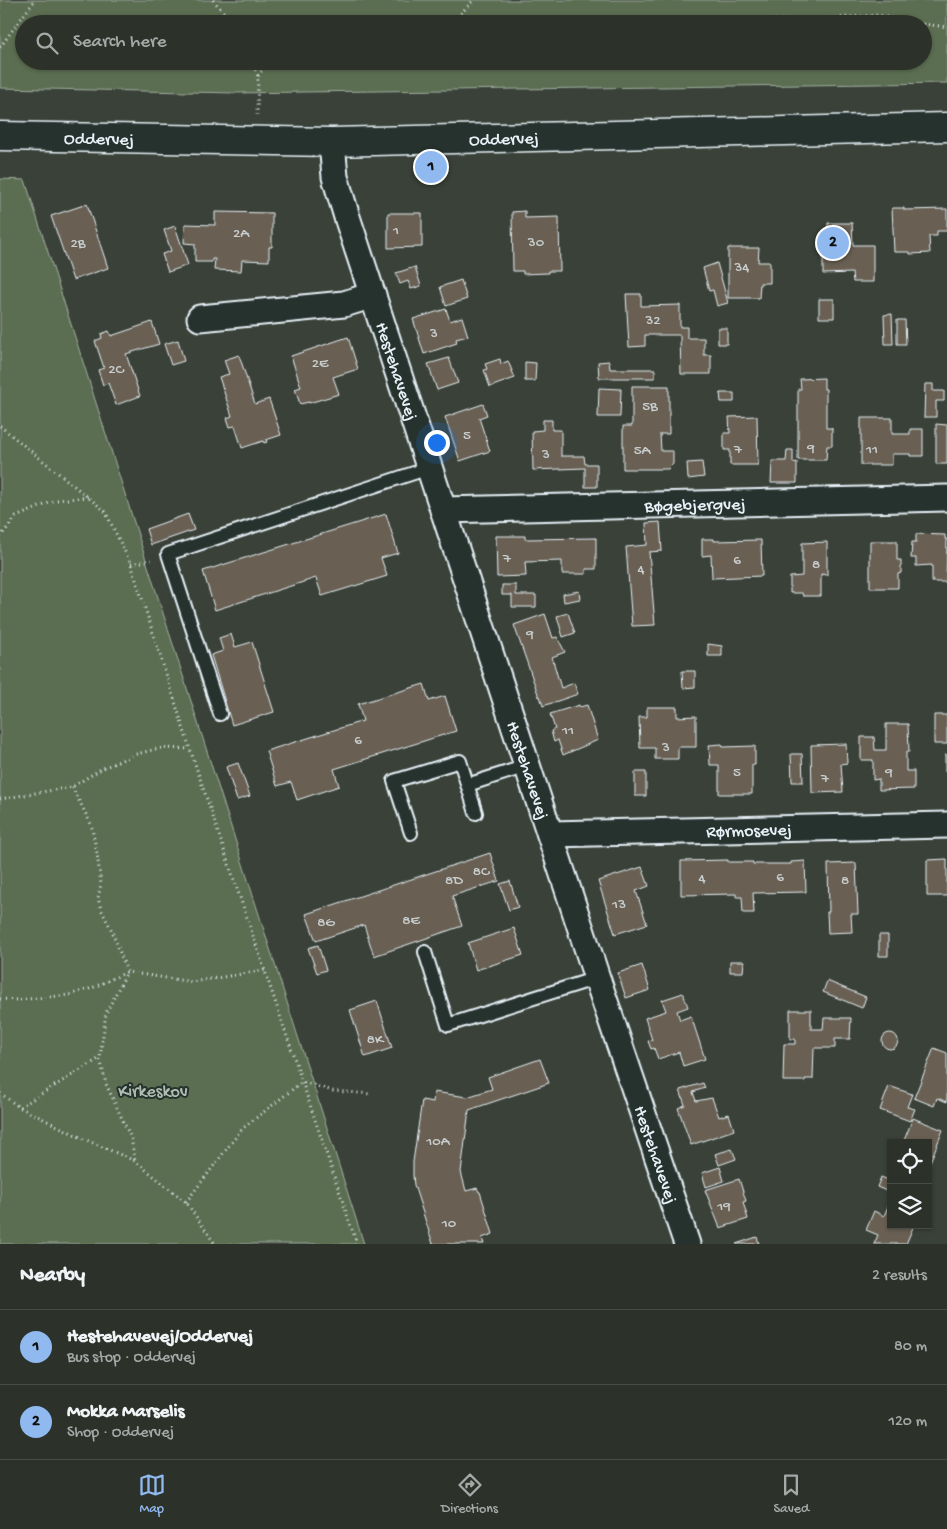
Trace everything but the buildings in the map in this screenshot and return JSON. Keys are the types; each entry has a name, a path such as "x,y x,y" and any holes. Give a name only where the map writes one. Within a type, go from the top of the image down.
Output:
{"street":[{"name":"Oddervej","path":"0,136 332,142 947,127"},
{"name":"Hestehavevej","path":"332,142 335,177 373,295 597,978 687,1244"},
{"path":"200,318 344,304 373,295"},
{"name":"Bøgebjergvej","path":"443,510 947,498"},
{"name":"Rørmosevej","path":"550,834 947,825"}],"lane":[{"path":"220,714 168,554 430,468"},
{"path":"411,833 394,781 460,761 476,813"},
{"path":"467,785 527,766"},
{"path":"425,952 448,1025 597,978"}],"path":[{"path":"24,15 35,0"},
{"path":"213,0 226,15"},
{"path":"459,15 474,0"},
{"path":"932,25 947,27"},
{"path":"0,47 15,27"},
{"path":"255,70 258,76 257,141"},
{"path":"258,76 262,70"},
{"path":"0,426 105,511 131,564 190,749 357,1244"},
{"path":"0,537 16,517 56,500 88,497"},
{"path":"0,799 72,786 101,769 133,755 160,748 190,749"},
{"path":"72,786 91,824 100,876 98,898 101,909 114,933 127,972 106,1013 100,1058 106,1084 131,1138 135,1161"},
{"path":"0,999 18,1000 69,995 92,988 127,972 192,982 266,970"},
{"path":"19,1107 100,1058"},
{"path":"302,1082 333,1091 372,1094"},
{"path":"186,1202 242,1129 302,1082"},
{"path":"0,1093 19,1107 84,1139 135,1161 186,1202 215,1244"}],"green space":[{"path":"0,0 947,0 947,83 235,93 0,88"},
{"name":"Kirkeskov","path":"0,179 25,180 364,1244 0,1244"}],"place":[{"name":"Hestehavevej/Oddervej","path":"431,167"},
{"name":"Mokka Marselis","path":"833,243"}]}
